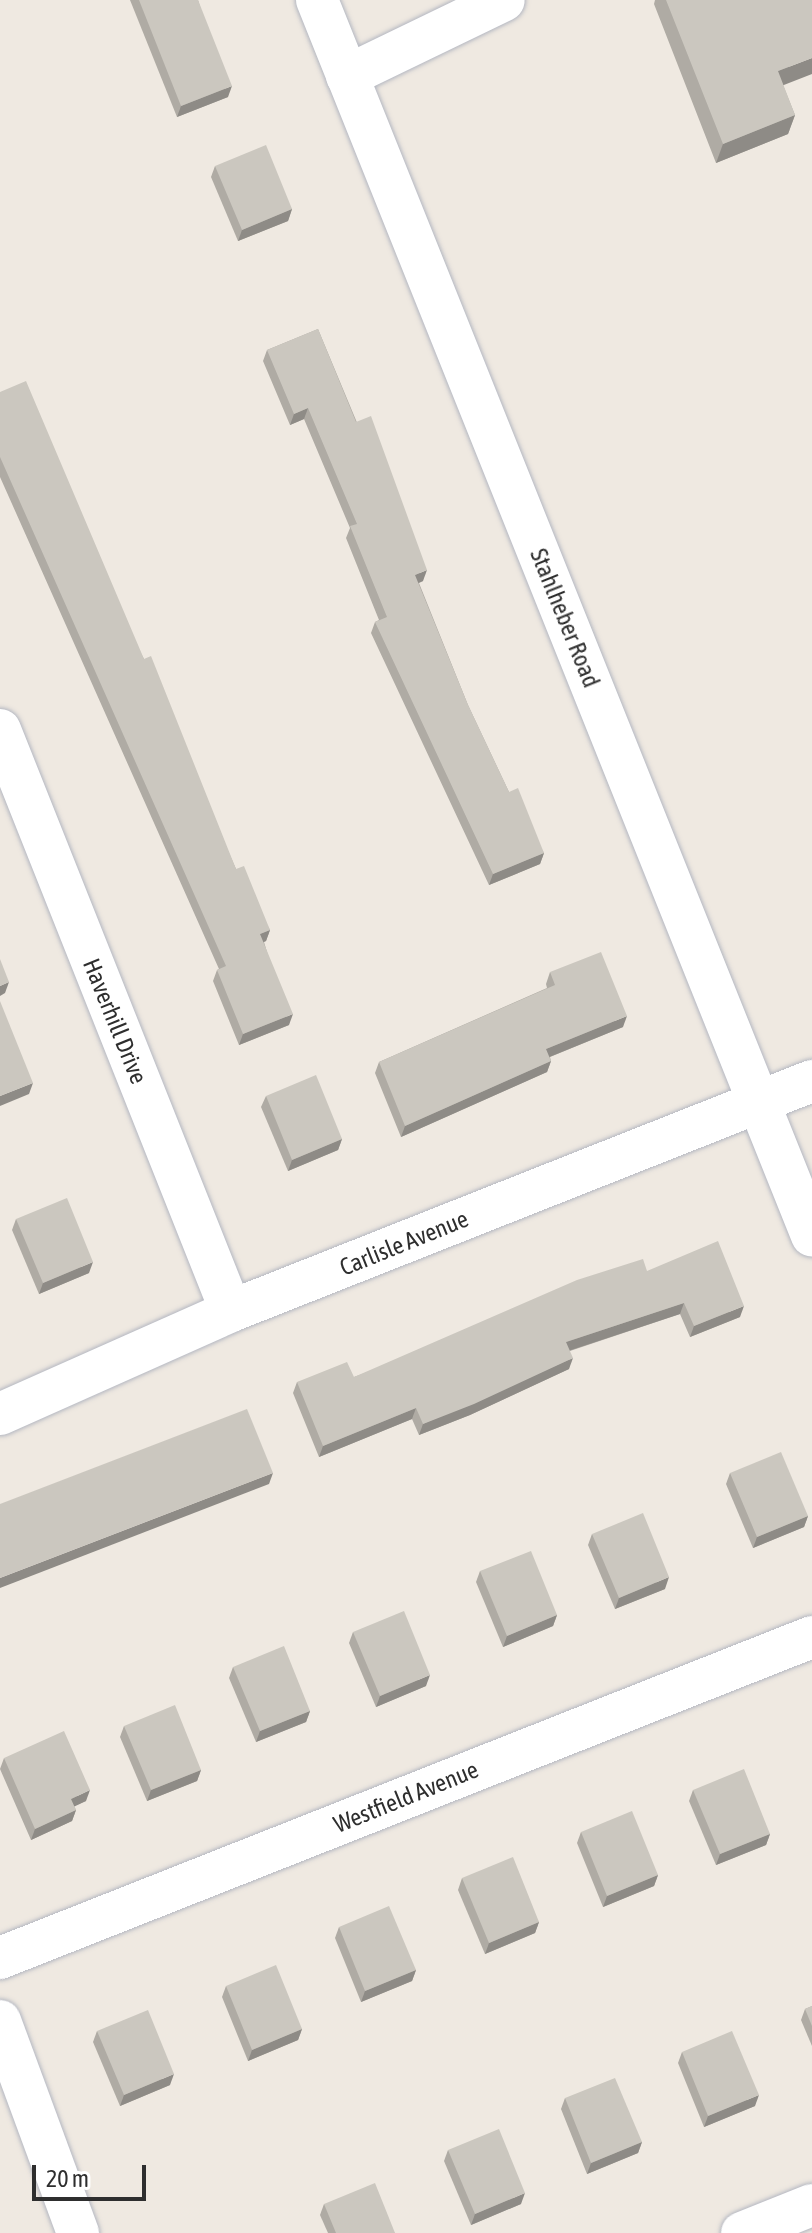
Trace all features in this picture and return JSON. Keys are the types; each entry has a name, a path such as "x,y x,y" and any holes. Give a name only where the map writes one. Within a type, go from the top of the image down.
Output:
{"street":[{"name":"Stahlheber Road","path":"317,0 812,1236"},
{"path":"347,76 504,0"},
{"name":"Haverhill Drive","path":"0,730 231,1311"},
{"name":"Carlisle Avenue","path":"0,1414 231,1311 812,1081"},
{"name":"Westfield Avenue","path":"0,1958 812,1637"},
{"path":"0,2021 78,2233"},
{"path":"742,2233 812,2205"}],"building":[{"path":"139,0 198,0 232,86 181,106"},
{"path":"666,0 812,0 812,58 778,71 795,115 723,144"},
{"path":"266,145 292,209 242,230 215,166"},
{"path":"318,329 356,422 371,416 427,570 415,575 468,705 509,792 518,788 544,853 493,874 375,622 387,617 350,526 357,524 308,408 294,414 267,350"},
{"path":"26,381 144,659 151,656 236,869 244,866 270,930 260,934 293,1014 243,1034 217,970 226,966 0,457 0,392"},
{"path":"601,952 627,1016 546,1049 551,1061 405,1126 379,1062 555,985 550,972"},
{"path":"0,959 9,982 0,986"},
{"path":"0,1001 33,1083 0,1096"},
{"path":"316,1075 342,1139 292,1160 266,1096"},
{"path":"67,1198 93,1262 43,1283 16,1219"},
{"path":"718,1241 744,1306 694,1326 684,1303 566,1342 573,1358 474,1404 423,1424 416,1408 323,1446 297,1382 347,1362 354,1377 577,1280 643,1259 647,1271"},
{"path":"247,1409 273,1473 0,1578 0,1504"},
{"path":"781,1452 808,1516 757,1537 730,1473"},
{"path":"643,1513 669,1577 619,1598 592,1534"},
{"path":"531,1551 557,1615 507,1636 480,1571"},
{"path":"404,1611 430,1675 380,1696 353,1632"},
{"path":"284,1646 310,1711 260,1731 233,1667"},
{"path":"175,1705 201,1770 151,1790 124,1726"},
{"path":"64,1731 90,1790 71,1799 76,1810 35,1829 4,1758"},
{"path":"744,1769 770,1834 720,1854 693,1790"},
{"path":"632,1811 658,1875 607,1896 581,1832"},
{"path":"513,1857 539,1922 489,1943 462,1878"},
{"path":"389,1906 416,1970 365,1991 339,1927"},
{"path":"276,1965 302,2029 252,2050 226,1986"},
{"path":"812,2006 812,2026 805,2009"},
{"path":"148,2010 174,2074 124,2095 97,2031"},
{"path":"732,2031 759,2095 708,2116 682,2052"},
{"path":"615,2078 642,2142 591,2163 565,2098"},
{"path":"499,2129 525,2193 475,2214 448,2150"},
{"path":"375,2183 395,2233 336,2233 324,2204"}]}
